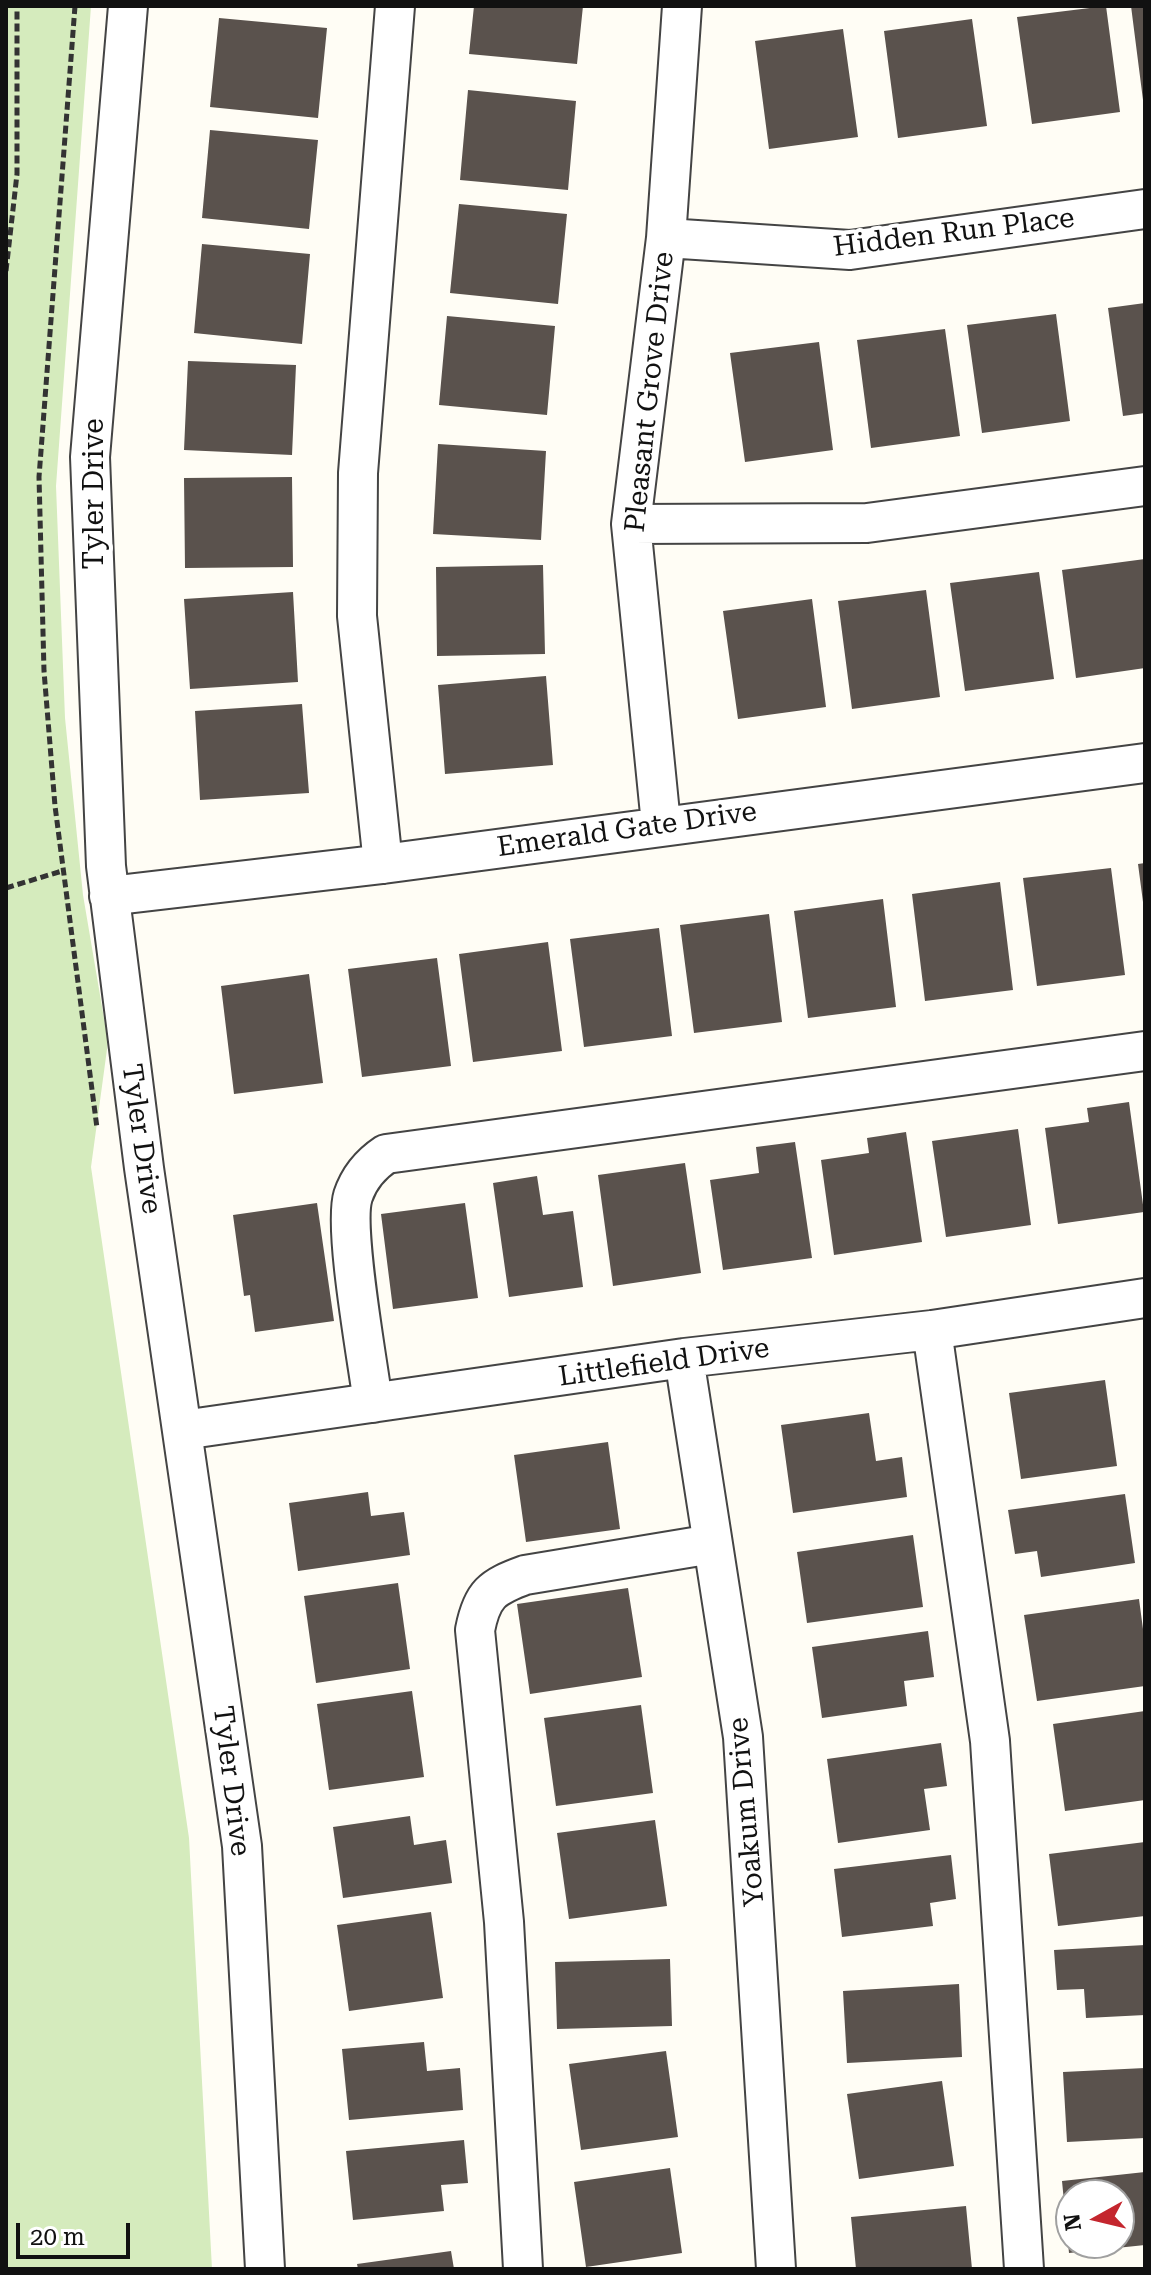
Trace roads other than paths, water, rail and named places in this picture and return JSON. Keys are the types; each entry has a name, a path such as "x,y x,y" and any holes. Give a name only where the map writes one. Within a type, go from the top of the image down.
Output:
{"street":[{"name":"Tyler Drive","path":"128,6 90,457 109,896 242,1846 265,2269"},
{"path":"383,864 357,616 358,473 395,6"},
{"name":"Pleasant Grove Drive","path":"661,824 631,524 666,238 682,6"},
{"name":"Hidden Run Place","path":"666,238 850,250 1145,209"},
{"path":"631,524 867,523 1145,486"},
{"name":"Emerald Gate Drive","path":"109,896 383,864 661,824 1145,763"},
{"path":"373,1403 352,1231 352,1199 372,1163 386,1154 1145,1051"},
{"name":"Littlefield Drive","path":"183,1430 684,1358 932,1330 1145,1298"},
{"path":"932,1330 990,1741 1024,2269"},
{"name":"Yoakum Drive","path":"684,1358 743,1737 761,1988 770,2218 776,2269"},
{"path":"523,2269 504,1922 475,1630 479,1608 496,1585 525,1575 712,1544"}]}
